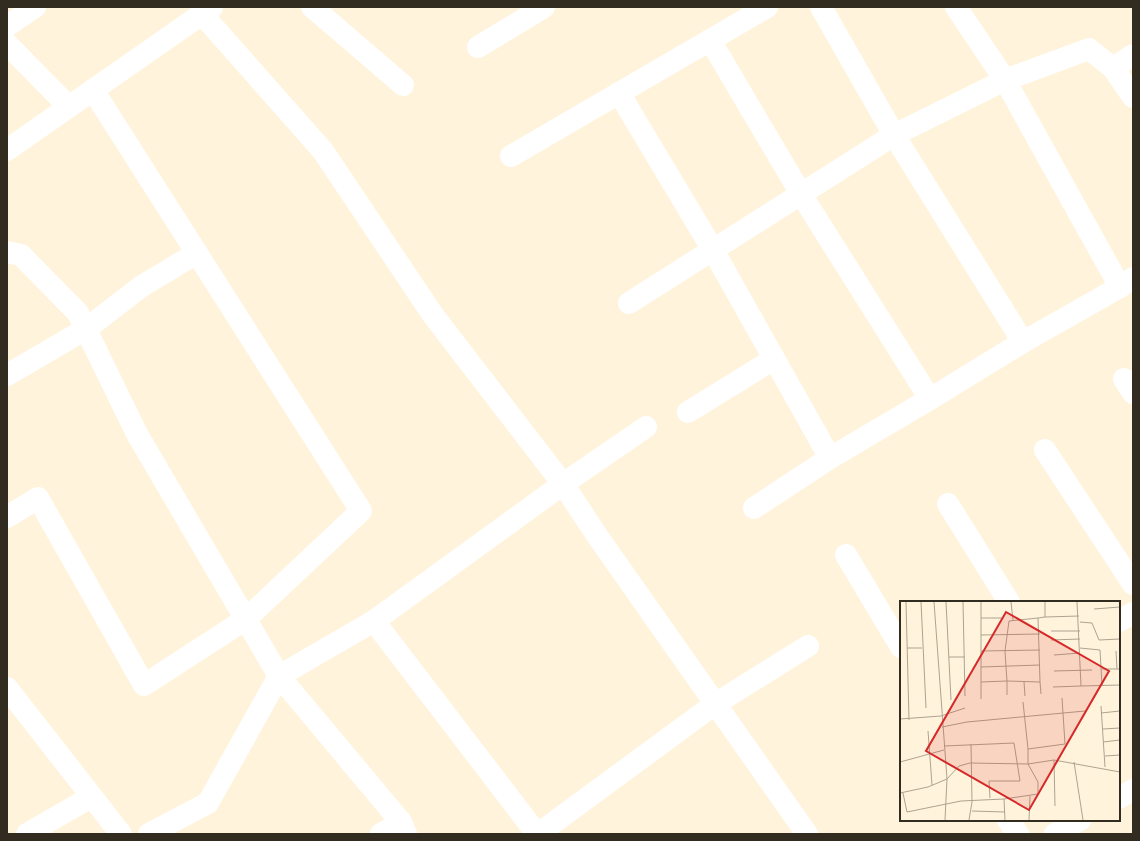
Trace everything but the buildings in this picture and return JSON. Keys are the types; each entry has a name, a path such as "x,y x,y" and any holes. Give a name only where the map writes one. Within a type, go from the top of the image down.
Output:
{"street":[{"path":"7,26 35,7"},
{"path":"312,7 402,85"},
{"path":"478,47 544,7"},
{"path":"511,156 767,7"},
{"path":"821,7 894,135 1023,342"},
{"path":"754,508 830,458 1023,342 1127,283 1005,80 956,7"},
{"path":"7,150 207,10 323,152 433,315 563,484 598,537 806,834"},
{"path":"710,40 801,194 930,399"},
{"path":"7,44 69,107"},
{"path":"629,303 894,135 1005,80 1089,49 1113,68 1133,97"},
{"path":"1113,68 1133,54"},
{"path":"7,517 38,498 144,684 246,619 361,511 93,90"},
{"path":"619,93 713,250 830,458"},
{"path":"7,252 21,255 78,313 137,434 279,676 403,828 381,834"},
{"path":"7,375 86,329 142,286 197,253"},
{"path":"688,412 774,359"},
{"path":"149,834 208,803 279,676 374,621 563,484 646,427"},
{"path":"1045,450 1133,584"},
{"path":"948,504 1008,601"},
{"path":"846,555 900,645"},
{"path":"1120,620 1133,613"},
{"path":"374,621 537,834 715,704 808,646"},
{"path":"7,688 121,834"},
{"path":"27,834 92,797"},
{"path":"1009,821 1018,834"},
{"path":"1055,834 1078,821"}]}
